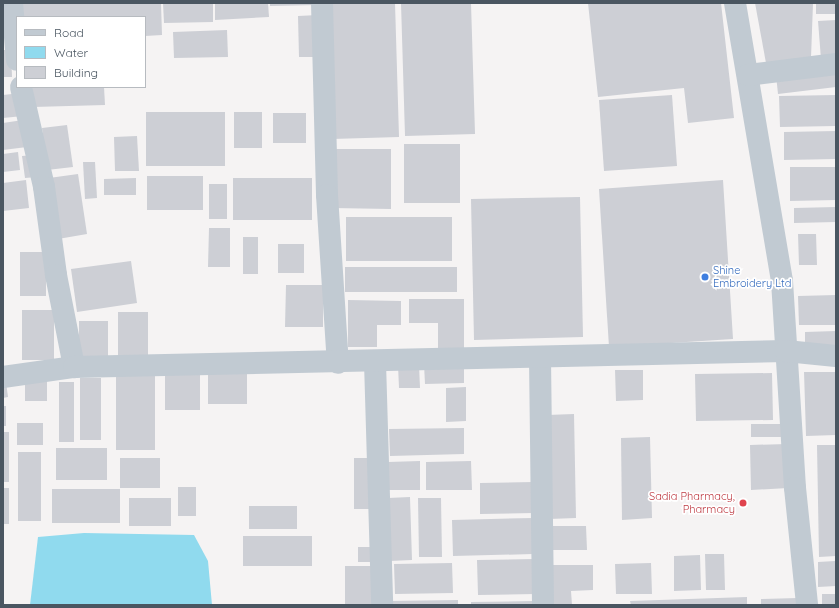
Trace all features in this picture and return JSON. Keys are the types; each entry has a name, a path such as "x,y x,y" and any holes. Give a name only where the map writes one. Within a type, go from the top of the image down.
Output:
{"street":[{"path":"12,3 16,49"},
{"path":"322,3 327,195 338,363"},
{"path":"735,3 782,281 786,350 807,605"},
{"path":"748,75 836,64"},
{"path":"21,88 44,187 56,275 74,367"},
{"path":"3,377 74,367 338,363 786,350 836,356"},
{"path":"540,358 543,605"},
{"path":"375,362 382,605"}],"water":[{"path":"84,533 194,535 208,561 212,605 30,605 38,537"}],"building":[{"path":"16,3 161,3 162,35 146,36 146,16 17,16"},
{"path":"163,3 213,3 213,22 164,23"},
{"path":"215,3 268,3 269,17 215,20"},
{"path":"270,3 318,3 318,5 270,6"},
{"path":"328,3 395,3 399,137 332,139"},
{"path":"401,3 471,3 475,134 405,136"},
{"path":"588,3 721,3 734,118 688,123 684,88 598,97"},
{"path":"755,3 813,3 811,58 766,63"},
{"path":"816,3 835,3 835,14 816,14"},
{"path":"318,15 319,57 299,57 298,16"},
{"path":"836,20 836,59 821,59 818,21"},
{"path":"227,30 228,57 174,58 173,32"},
{"path":"3,50 11,50 12,77 3,77"},
{"path":"836,68 836,87 778,94 776,75"},
{"path":"32,88 104,88 105,105 33,107"},
{"path":"21,93 23,116 3,118 3,95"},
{"path":"672,95 677,166 604,171 599,100"},
{"path":"836,95 836,126 780,127 779,96"},
{"path":"146,112 225,112 225,166 146,166"},
{"path":"234,112 262,112 262,148 234,148"},
{"path":"273,113 306,113 306,143 273,143"},
{"path":"23,120 27,147 3,150 3,123"},
{"path":"67,125 73,167 47,170 42,128"},
{"path":"836,131 836,159 784,160 784,132"},
{"path":"137,136 139,171 115,171 114,137"},
{"path":"404,144 460,144 460,203 404,203"},
{"path":"332,149 391,149 391,209 332,208"},
{"path":"18,152 20,170 3,172 3,154"},
{"path":"34,155 37,177 25,178 22,156"},
{"path":"83,162 95,162 97,198 85,199"},
{"path":"790,167 836,167 836,200 790,201"},
{"path":"78,174 87,234 58,239 49,178"},
{"path":"147,176 203,176 203,210 147,210"},
{"path":"136,178 136,195 104,195 104,179"},
{"path":"233,178 312,178 312,220 233,220"},
{"path":"26,180 29,208 3,211 3,183"},
{"path":"723,180 733,339 609,347 599,189"},
{"path":"209,184 227,184 227,219 209,219"},
{"path":"580,197 583,337 474,340 471,199"},
{"path":"836,207 836,222 794,223 794,208"},
{"path":"346,217 452,217 452,261 346,261"},
{"path":"209,228 230,228 230,267 208,267"},
{"path":"798,234 816,234 817,265 799,265"},
{"path":"243,237 258,237 258,274 243,274"},
{"path":"278,244 304,244 304,273 278,273"},
{"path":"20,252 46,252 46,296 20,296"},
{"path":"131,261 137,303 77,312 71,269"},
{"path":"345,267 457,267 457,292 345,292"},
{"path":"286,285 323,285 323,327 285,327"},
{"path":"836,295 836,325 799,325 798,296"},
{"path":"409,299 464,299 464,349 438,349 438,323 409,323"},
{"path":"348,300 401,301 401,325 377,325 377,347 348,347"},
{"path":"22,310 54,310 54,360 22,360"},
{"path":"118,312 148,312 148,360 118,360"},
{"path":"79,321 108,321 108,362 79,362"},
{"path":"836,331 836,351 805,352 805,332"},
{"path":"464,363 464,383 425,384 424,364"},
{"path":"398,365 419,365 420,388 399,388"},
{"path":"615,370 643,370 643,400 616,401"},
{"path":"165,371 200,371 200,410 165,410"},
{"path":"116,372 155,372 155,450 116,450"},
{"path":"208,372 247,372 247,404 208,404"},
{"path":"804,372 836,372 836,435 806,436"},
{"path":"772,373 773,420 696,421 695,374"},
{"path":"80,378 101,378 101,440 80,440"},
{"path":"25,381 47,381 47,401 25,401"},
{"path":"3,382 6,382 8,397 3,398"},
{"path":"59,382 74,382 74,442 59,442"},
{"path":"466,387 466,421 446,422 446,388"},
{"path":"3,406 6,406 6,426 3,426"},
{"path":"574,414 576,518 549,519 547,415"},
{"path":"17,423 43,423 43,445 17,445"},
{"path":"751,424 784,424 784,437 751,437"},
{"path":"464,428 464,454 390,456 389,429"},
{"path":"3,432 9,432 9,482 3,482"},
{"path":"650,437 652,518 622,520 621,438"},
{"path":"787,444 788,488 751,490 750,445"},
{"path":"817,445 836,445 836,556 819,557"},
{"path":"56,448 107,448 107,480 56,480"},
{"path":"18,452 41,452 41,521 18,521"},
{"path":"120,458 160,458 160,488 120,488"},
{"path":"354,458 372,458 372,509 354,509"},
{"path":"420,461 420,490 388,490 388,462"},
{"path":"471,461 472,490 426,490 426,462"},
{"path":"533,482 534,513 480,514 480,483"},
{"path":"178,487 196,487 196,516 178,516"},
{"path":"3,488 9,488 9,524 3,524"},
{"path":"52,489 120,489 120,523 52,523"},
{"path":"410,497 412,560 389,561 388,498"},
{"path":"129,498 171,498 171,526 129,526"},
{"path":"418,498 441,498 442,557 419,557"},
{"path":"249,506 297,506 297,529 249,529"},
{"path":"533,518 533,554 453,556 452,520"},
{"path":"548,526 586,526 587,550 548,550"},
{"path":"243,536 312,536 312,566 243,566"},
{"path":"358,547 374,547 374,562 358,562"},
{"path":"705,554 724,554 725,590 706,590"},
{"path":"700,555 701,590 674,591 674,556"},
{"path":"534,559 535,594 478,595 477,560"},
{"path":"835,561 836,586 818,587 818,562"},
{"path":"452,563 453,593 395,594 394,564"},
{"path":"651,563 652,594 616,594 615,564"},
{"path":"551,565 593,565 593,590 571,591 572,605 552,605"},
{"path":"345,566 376,566 376,605 345,605"},
{"path":"822,594 836,594 836,605 822,605"},
{"path":"747,597 747,605 631,605 630,601"},
{"path":"798,598 798,605 761,605 761,599"},
{"path":"458,600 458,605 388,605 388,601"},
{"path":"534,601 534,605 471,605 471,602"}],"place":[{"name":"Shine Embroidery Ltd","path":"705,277"},
{"name":"Sadia Pharmacy, Pharmacy","path":"743,503"}]}
